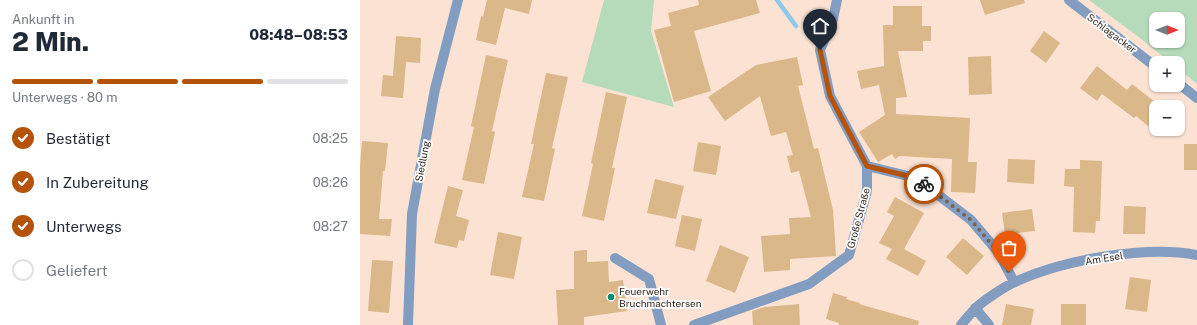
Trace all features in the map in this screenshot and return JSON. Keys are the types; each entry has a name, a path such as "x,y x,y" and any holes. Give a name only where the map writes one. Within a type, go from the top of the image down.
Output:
{"street":[{"name":"Siedlung","path":"408,325 412,214 435,89 458,0"},
{"name":"Große Straße","path":"694,325 810,284 849,255 867,192 867,166 830,96 820,50 833,19 837,0"},
{"name":"Schlagacker","path":"1068,0 1149,62"},
{"path":"1185,89 1197,98"},
{"path":"867,166 916,178 971,220 999,253 1014,282"},
{"name":"Am Esel","path":"961,325 975,308 1014,282 1056,267 1104,257 1145,252 1186,253 1197,255"},
{"path":"614,258 649,279 661,325"},
{"path":"975,308 989,325"}],"green space":[{"path":"604,0 654,0 651,31 674,107 582,82"},
{"path":"1089,0 1197,0 1197,84 1185,74 1185,56 1162,56 1152,48 1185,48 1185,12 1149,12 1149,45"}],"building":[{"path":"487,0 532,0 529,14 505,8 496,45 476,40 481,16 483,17"},
{"path":"698,0 756,0 760,13 694,31 711,91 674,102 654,30 671,26 668,13 699,5"},
{"path":"980,0 1024,0 1025,3 985,15"},
{"path":"893,6 922,6 922,26 931,26 931,41 923,41 923,51 898,51 907,97 896,98 896,114 970,118 968,162 977,162 975,193 951,192 952,159 900,156 895,159 892,154 878,162 859,132 885,115 879,85 861,89 857,71 884,66 883,25 893,25"},
{"path":"1044,31 1060,43 1046,63 1030,51"},
{"path":"396,36 421,38 420,63 406,62 403,98 381,96 383,75 393,76"},
{"path":"486,55 508,60 492,131 495,132 484,184 462,180 474,127 471,126"},
{"path":"991,56 992,94 969,95 968,57"},
{"path":"797,57 803,85 798,86 814,149 818,148 833,210 836,256 790,259 790,270 764,272 761,236 790,234 789,218 811,217 799,171 791,173 787,156 793,155 786,132 771,136 760,96 725,121 708,97 756,65"},
{"path":"1097,66 1127,90 1132,84 1153,100 1149,100 1149,127 1136,116 1134,118 1102,94 1097,101 1080,88"},
{"path":"546,73 568,77 552,148 555,149 544,201 522,197 534,144 531,144"},
{"path":"606,92 627,97 612,168 615,168 604,221 582,216 593,164 591,163"},
{"path":"362,141 388,143 385,171 383,171 379,219 392,219 390,236 360,234 360,167"},
{"path":"698,142 721,146 716,175 693,171"},
{"path":"1184,144 1197,144 1197,170 1184,170"},
{"path":"1008,159 1035,160 1034,184 1007,182"},
{"path":"1080,160 1102,161 1100,221 1096,221 1095,233 1073,232 1074,187 1064,186 1065,169 1080,169"},
{"path":"655,179 684,186 676,219 647,213"},
{"path":"448,186 463,190 456,216 469,220 464,241 459,240 457,248 434,243"},
{"path":"895,197 924,213 904,249 926,261 918,276 886,259 892,249 879,243 894,216 887,212"},
{"path":"1124,206 1146,207 1145,234 1123,234"},
{"path":"1032,209 1035,231 1005,234 1002,213"},
{"path":"682,215 702,219 695,251 675,246"},
{"path":"498,232 522,237 514,279 490,275"},
{"path":"963,238 984,256 967,275 946,257"},
{"path":"720,245 749,257 735,293 706,281"},
{"path":"587,250 587,262 608,261 609,282 623,280 627,311 584,317 584,325 558,325 556,290 574,289 574,251"},
{"path":"372,260 393,261 389,313 368,311"},
{"path":"1130,277 1151,280 1147,312 1125,309"},
{"path":"833,293 847,297 846,299 860,303 859,304 919,321 918,325 839,325 839,323 826,319"},
{"path":"799,304 800,325 753,325 752,311 765,307"},
{"path":"1006,304 1034,309 1031,325 1002,325"},
{"path":"1061,304 1086,304 1086,325 1061,325"}],"waterway":[{"path":"777,0 796,26"}],"way so far":[{"path":"924,184 971,220 999,253 1009,272"}],"place":[{"name":"Feuerwehr Bruchmachtersen","path":"611,297"}],"route":[{"path":"820,50 830,96 867,166 916,178 924,184"}]}
